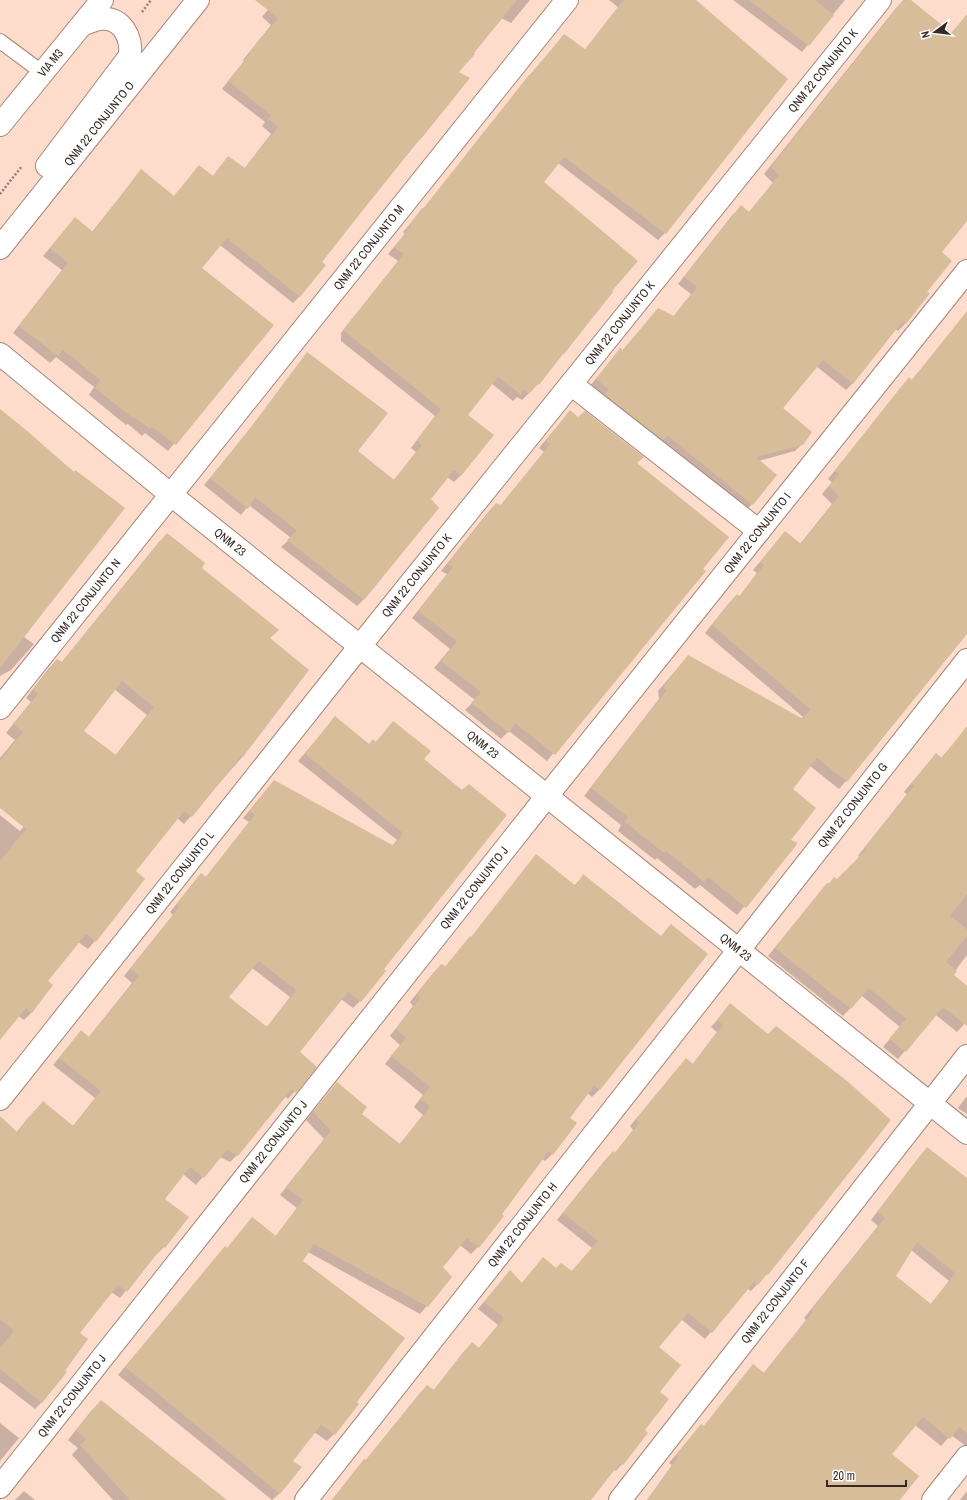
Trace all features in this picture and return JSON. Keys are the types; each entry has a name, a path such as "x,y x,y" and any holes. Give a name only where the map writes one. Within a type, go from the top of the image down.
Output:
{"street":[{"name":"VIA M3","path":"0,125 17,103 44,73 102,0"},
{"name":"QNM 22 CONJUNTO O","path":"0,248 198,0"},
{"name":"QNM 22 CONJUNTO M","path":"170,494 567,0"},
{"name":"QNM 22 CONJUNTO K","path":"360,646 880,0"},
{"path":"0,244 45,169 130,56 131,48 129,39 126,31 121,25 106,19 99,19 82,25"},
{"name":"QNM 22 CONJUNTO I","path":"547,796 967,271"},
{"name":"QNM 23","path":"0,354 170,494 967,1133"},
{"path":"571,384 759,531"},
{"name":"QNM 22 CONJUNTO N","path":"0,708 170,494"},
{"name":"QNM 22 CONJUNTO L","path":"0,1099 360,646"},
{"name":"QNM 22 CONJUNTO G","path":"738,949 967,660"},
{"name":"QNM 22 CONJUNTO J","path":"0,1488 547,796"},
{"name":"QNM 22 CONJUNTO H","path":"306,1500 738,949"},
{"name":"QNM 22 CONJUNTO F","path":"620,1500 967,1056"},
{"path":"932,1500 967,1457"}],"lane":[{"path":"0,41 44,73"}],"building":[{"path":"255,0 517,0 459,72 470,78 420,140 419,139 322,262 326,265 300,297 227,238 202,268 274,325 176,445 152,427 150,429 135,418 134,419 95,388 100,380 63,350 58,356 19,326 68,263 50,248 75,217 93,232 141,169 174,196 199,165 213,176 228,156 245,168 278,127 268,119 271,115 228,81 278,18"},
{"path":"624,0 696,0 788,79 666,234 564,157 544,182 638,261 612,291 613,292 539,385 538,384 529,394 524,390 521,395 498,377 468,415 494,435 461,476 454,470 431,499 439,508 364,600 287,540 297,531 255,497 248,509 210,478 251,427 307,352 388,413 358,451 394,480 422,445 417,440 441,409 343,330 404,254 394,247 411,226 409,225 529,75 530,76 564,34 585,49"},
{"path":"749,0 815,0 834,15 809,46"},
{"path":"903,0 911,0 952,33 967,14 967,221 942,252 952,261 927,292 930,293 906,324 902,322 853,384 823,360 783,408 812,432 803,445 756,457 777,475 753,505 668,436 663,440 604,394 609,390 596,379 620,348 623,350 658,308 674,316 697,287 684,277 741,205 749,212 779,175 771,167"},
{"path":"967,311 967,634 847,782 817,758 793,789 816,808 791,840 798,843 746,908 708,877 704,882 666,851 664,853 625,822 628,817 591,788 666,691 663,687 688,655 803,719 810,709 712,625 737,594 740,596 764,565 760,562 785,531 801,544 839,496 829,486 839,474 835,471 909,377 912,380"},
{"path":"0,409 74,472 75,470 125,508 0,668"},
{"path":"570,410 578,417 585,411 644,457 637,463 729,537 703,569 706,571 555,755 515,723 509,733 471,703 481,692 441,661 457,641 418,611 453,567 447,564 496,503 501,505 550,444 546,441"},
{"path":"167,533 205,563 202,568 279,630 270,638 309,670 243,757 242,755 192,817 184,811 136,871 145,879 96,942 86,934 48,981 53,985 32,1013 26,1008 0,1040 0,861 26,829 0,808 0,761 23,732 13,724 38,694 33,690 57,659 62,662","holes":["122,681 154,707 116,755 84,731"]},
{"path":"335,716 369,744 373,739 376,742 393,721 431,751 424,759 462,790 469,784 507,815 384,969 386,971 361,1002 348,992 300,1052 317,1067 296,1093 292,1089 238,1156 227,1150 204,1178 190,1167 165,1199 189,1217 165,1248 163,1246 127,1292 118,1285 80,1333 88,1339 65,1371 67,1372 42,1403 0,1369 0,1348 14,1331 0,1319 0,1116 17,1132 43,1101 73,1126 101,1091 59,1058 81,1030 89,1037 139,976 130,969 179,907 176,905 201,873 206,877 255,815 249,811 274,780 394,846 403,833 305,754","holes":["259,961 296,990 267,1027 229,997"]},
{"path":"967,726 967,894 950,916 967,929 967,936 946,962 957,971 954,975 967,986 967,1026 943,1007 906,1052 889,1039 906,1019 869,988 851,1009 775,948 827,883 829,884 834,877 837,879 867,849 864,848 914,786 911,784 936,753 942,758"},
{"path":"536,854 576,886 583,874 661,936 671,924 708,954 600,1090 594,1086 570,1118 577,1123 553,1155 549,1151 502,1214 504,1216 479,1248 467,1238 443,1267 452,1277 428,1307 314,1244 303,1261 405,1338 357,1402 359,1404 335,1435 321,1425 293,1461 302,1467 280,1494 125,1367 225,1246 227,1248 252,1217 276,1236 303,1200 286,1187 331,1131 313,1112 337,1082 367,1107 362,1114 400,1144 430,1107 420,1099 430,1087 391,1056 406,1038 396,1029 420,998 417,994 441,964 446,966 470,936 471,937"},
{"path":"730,1003 768,1034 776,1026 847,1081 891,1120 768,1275 767,1274 758,1285 754,1282 712,1333 688,1313 659,1347 681,1365 660,1392 669,1399 645,1430 648,1433 623,1465 620,1463 591,1500 332,1500 364,1459 366,1460 427,1385 434,1390 472,1342 479,1348 504,1318 484,1302 510,1270 522,1283 543,1257 556,1268 561,1263 572,1271 598,1241 563,1213 613,1151 615,1153 639,1123 636,1119 686,1058 693,1064 723,1025 717,1020"},
{"path":"927,1147 967,1178 967,1433 959,1427 950,1439 923,1417 892,1454 919,1476 900,1500 648,1500 678,1457 676,1455 701,1424 704,1426 753,1364 764,1373 813,1312 811,1310 885,1218 877,1212","holes":["917,1242 955,1273 931,1304 896,1276"]},
{"path":"101,1400 227,1500 130,1500 80,1445 86,1439 76,1431"}]}
